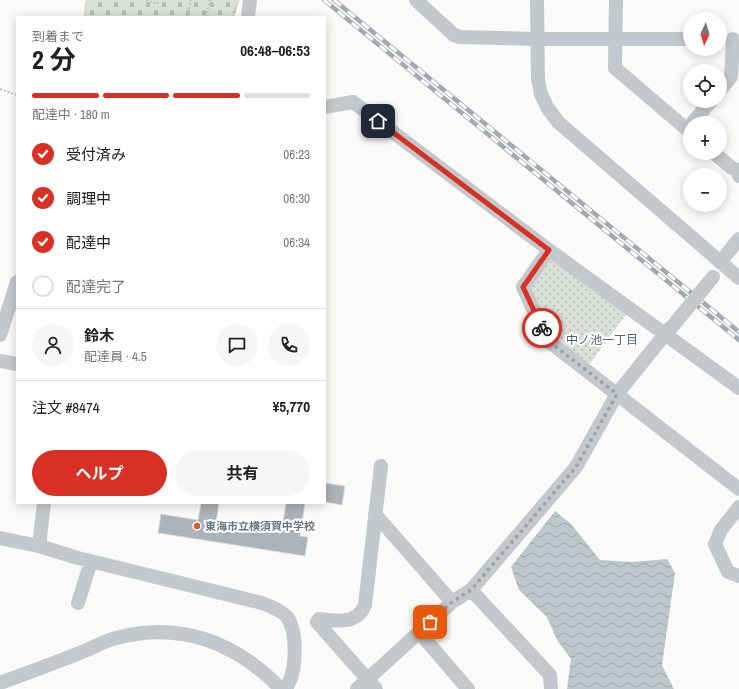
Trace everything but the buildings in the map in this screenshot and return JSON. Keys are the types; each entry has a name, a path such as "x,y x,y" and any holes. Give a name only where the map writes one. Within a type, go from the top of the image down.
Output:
{"street":[{"path":"248,16 250,0"},
{"path":"537,0 538,79 541,94 547,107 558,122 739,278"},
{"path":"616,0 616,68 683,122"},
{"path":"419,1 456,36 537,39 683,39"},
{"path":"727,82 731,77 731,39"},
{"path":"326,107 353,102 549,250 668,331 739,388"},
{"path":"699,116 706,108"},
{"path":"722,160 738,172"},
{"path":"357,689 372,684 419,632 452,602 471,590 576,467 617,394 713,277 739,239"},
{"path":"549,250 523,287 547,340 739,489"},
{"path":"0,335 16,285"},
{"path":"0,361 16,364"},
{"path":"372,684 317,622 319,619 337,621 351,619 359,616 365,605 381,466"},
{"path":"39,546 44,504"},
{"path":"739,507 721,530 715,544 728,572 739,576"},
{"path":"375,514 452,602"},
{"path":"0,538 39,546 91,561 262,603 279,612 286,616 290,623 295,640 292,671 288,685 285,689"},
{"path":"78,603 91,561"},
{"path":"471,590 550,675 551,689"},
{"path":"419,632 468,689"},
{"path":"0,683 115,638 143,633 174,633 199,637 222,645 256,666 281,689"}],"path":[{"path":"146,0 157,4 158,0"},
{"path":"187,16 191,0"},
{"path":"206,16 210,0"},
{"path":"232,16 237,0"},
{"path":"0,89 16,95"}],"green space":[{"path":"86,0 240,0 234,16 83,16"},
{"path":"549,250 630,309 586,369 547,340 523,287"}],"water":[{"path":"555,511 571,524 600,560 633,562 667,559 675,573 662,665 674,689 567,689 571,659 557,640 547,617 519,590 511,567"}],"railway":[{"path":"324,0 739,340"},
{"path":"334,0 739,332"}],"way so far":[{"path":"430,622 452,602 471,590 576,467 617,394 547,340 542,328"}],"place":[{"name":"東海市立横須賀中学校","path":"197,526"}],"district":[{"name":"中ノ池一丁目","path":"602,340"}],"route":[{"path":"378,121 549,250 523,287 542,328"}]}
